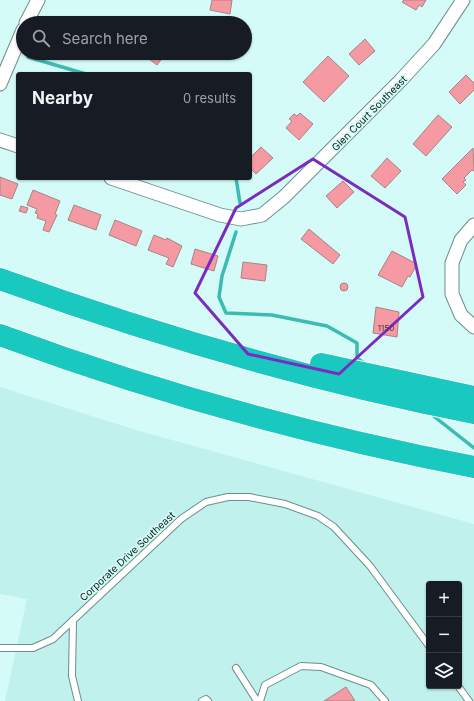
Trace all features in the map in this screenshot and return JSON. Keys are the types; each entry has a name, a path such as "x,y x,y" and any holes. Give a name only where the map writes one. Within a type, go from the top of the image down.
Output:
{"highway":[{"path":"0,279 145,329 302,374 474,413"},
{"path":"145,329 474,397"},
{"path":"0,335 122,377 242,413 373,446 474,467"}],"street":[{"path":"30,16 38,0"},
{"name":"Glen Court Southeast","path":"117,180 220,215 241,219 262,215 284,197 401,80 434,44 463,0"},
{"path":"0,84 16,46"},
{"path":"0,140 16,145"},
{"path":"474,225 461,240 452,263 452,294 461,315 474,327"}],"lane":[{"name":"Corporate Drive Southeast","path":"0,648 33,648 53,639 181,518 206,502 228,497 249,497 285,504 318,516 334,527 370,566 426,642"},
{"path":"73,620 72,676 78,701"},
{"path":"259,701 265,685 301,666 320,667 371,685 385,701"},
{"path":"236,668 259,701"},
{"path":"460,689 469,701"},
{"path":"202,701 206,699 208,701"}],"highlighted area":[{"path":"313,159 405,217 423,297 339,374 248,354 195,293 236,208"}],"shaded area":[{"path":"0,387 136,430 474,524 474,701 5,701 27,599 0,594"}],"building":[{"path":"212,0 232,0 230,14 210,10"},
{"path":"404,0 426,0 422,7 419,5 416,10 402,2"},
{"path":"365,39 375,51 359,65 349,54"},
{"path":"328,56 349,76 324,102 303,82"},
{"path":"150,60 161,60 157,65"},
{"path":"466,75 474,83 474,90 460,104 449,92"},
{"path":"300,113 313,124 299,140 286,128 292,121 289,119 294,114 297,116"},
{"path":"438,115 452,127 426,156 413,144"},
{"path":"261,147 273,158 256,174 252,170 252,156"},
{"path":"473,148 474,171 472,170 464,178 466,180 463,182 466,185 457,194 442,179"},
{"path":"387,158 401,171 385,188 371,176"},
{"path":"0,177 18,184 12,199 0,195"},
{"path":"343,181 354,192 337,208 326,196"},
{"path":"33,190 60,201 55,214 57,215 49,232 43,230 46,221 37,218 38,214 35,213 37,209 27,205"},
{"path":"74,205 101,215 96,230 68,220"},
{"path":"21,206 28,208 26,213 19,211"},
{"path":"115,220 142,231 136,246 109,235"},
{"path":"309,229 340,255 333,264 301,239"},
{"path":"154,235 166,240 167,238 182,246 173,267 166,264 169,258 148,250"},
{"path":"195,249 218,256 214,271 191,264"},
{"path":"392,251 417,264 410,277 408,276 402,287 378,275"},
{"path":"243,262 267,265 265,281 241,278"},
{"path":"342,283 346,283 348,287 346,291 342,291 340,289 340,285"},
{"path":"376,307 399,312 397,337 373,333"},
{"path":"346,687 355,701 324,701"}],"waterway":[{"path":"38,60 79,72"},
{"path":"236,180 240,203"},
{"path":"236,232 222,276 219,297 226,313 272,315 327,326 357,343 357,358 365,364"},
{"path":"431,414 474,448"}]}
